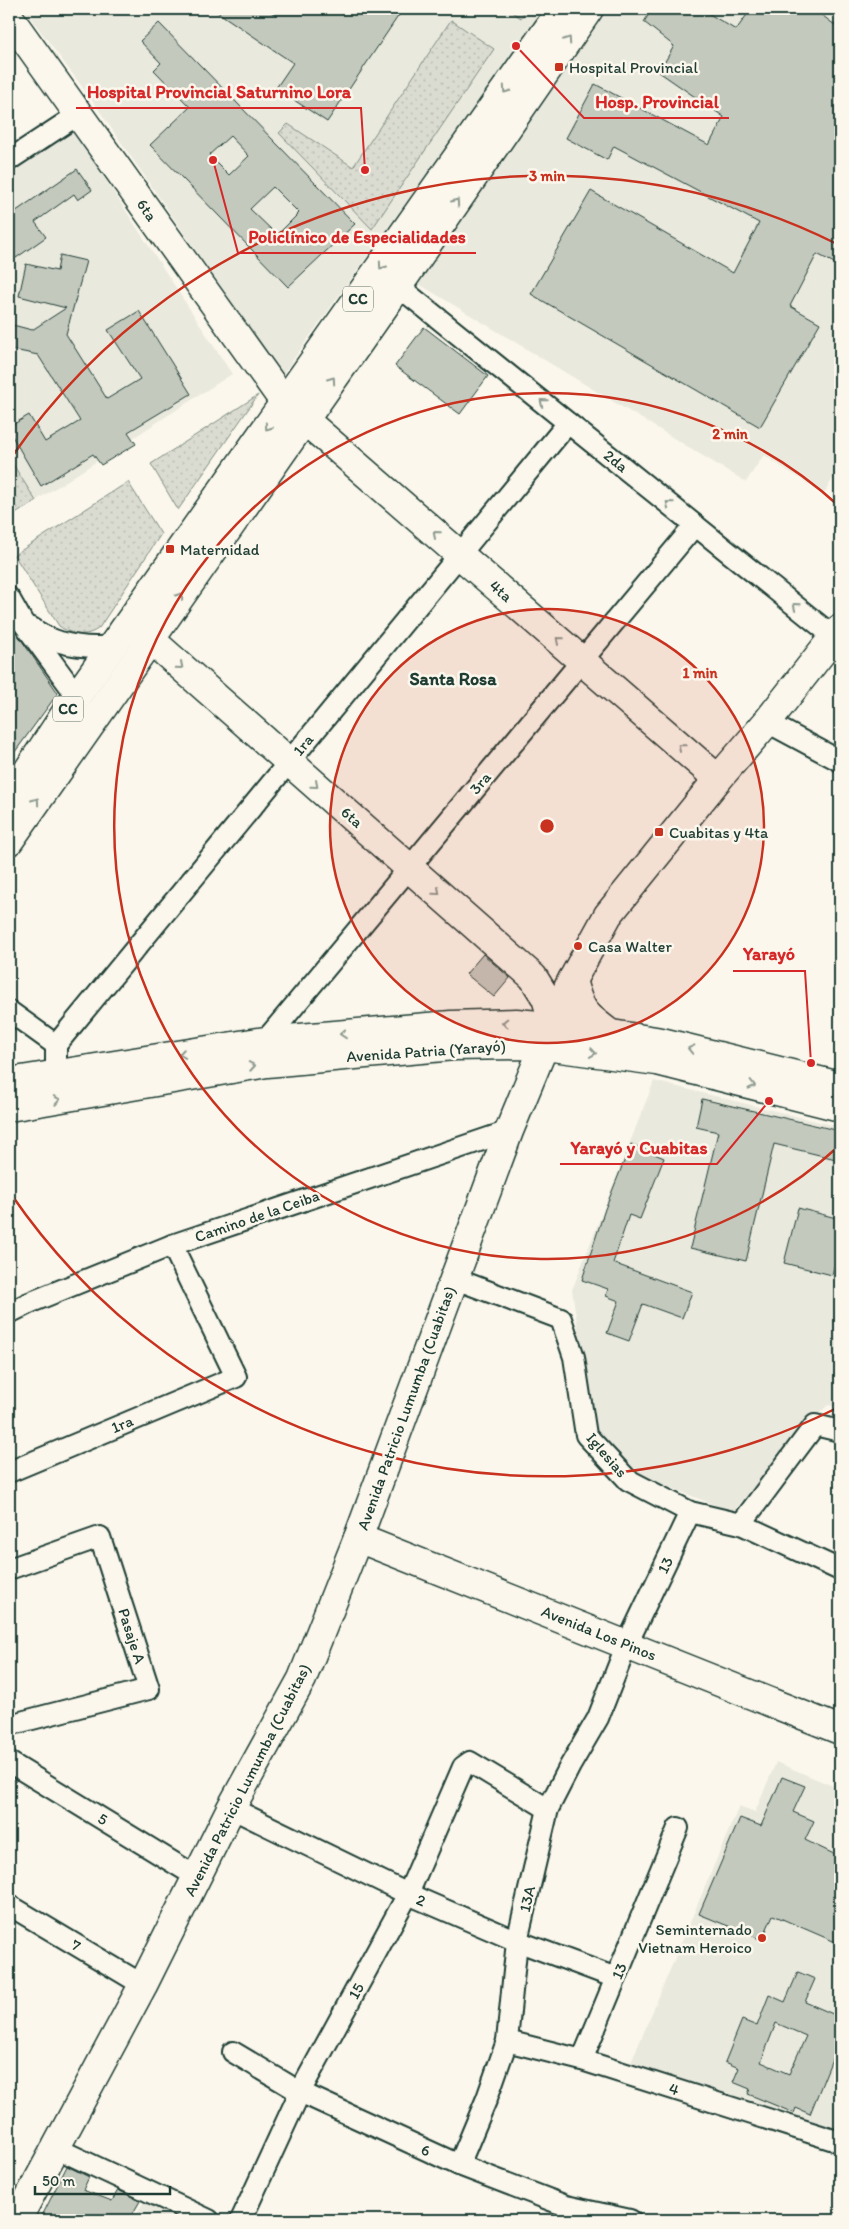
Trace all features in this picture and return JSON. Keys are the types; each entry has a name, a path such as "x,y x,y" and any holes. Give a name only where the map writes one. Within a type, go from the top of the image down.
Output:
{"main road":[{"name":"CC","path":"9,841 140,631 294,411 562,9"},
{"name":"CC","path":"294,411 398,286 589,9"},
{"name":"6ta","path":"9,17 294,411"},
{"name":"4ta","path":"294,411 718,779"},
{"name":"CC","path":"9,799 114,646 140,631"},
{"name":"6ta","path":"140,631 533,977 546,998 549,1036"},
{"name":"Avenida Patricio Lumumba (Cuabitas)","path":"17,2220 143,1985 231,1808 302,1679 358,1538 508,1131 549,1036 556,1013 572,980 608,915 718,779 767,722 837,633"},
{"path":"572,980 578,1002 586,1016 612,1035"},
{"name":"Avenida Patria (Yarayó)","path":"9,1082 265,1041 451,1024 516,1023 549,1036 840,1107"},
{"path":"549,1036 612,1035 662,1042 840,1086"},
{"name":"Avenida Patria (Yarayó)","path":"9,1107 267,1063 549,1036"},
{"name":"Avenida Los Pinos","path":"358,1538 840,1730"}],"street":[{"path":"9,160 79,114"},
{"name":"2da","path":"398,286 695,525 837,633"},
{"name":"1ra","path":"56,1045 568,423"},
{"name":"3ra","path":"265,1041 695,525"},
{"path":"9,601 78,696"},
{"path":"22,621 44,638 69,646 95,648 114,646"},
{"path":"767,722 840,760"},
{"path":"9,1011 56,1045 56,1074"},
{"name":"Camino de la Ceiba","path":"9,1313 28,1303 172,1245 508,1131"},
{"name":"1ra","path":"9,1472 236,1377 172,1245"},
{"name":"Iglesias","path":"453,1278 561,1319 574,1357 586,1435 628,1480 690,1512 741,1524 840,1570"},
{"path":"741,1524 814,1425 840,1431"},
{"name":"13","path":"627,1644 690,1512"},
{"name":"Pasaje A","path":"9,1569 100,1537 150,1689 9,1725"},
{"name":"13A","path":"459,2165 487,2098 507,2041 517,1941 548,1809 598,1718 627,1644"},
{"name":"5","path":"9,1762 197,1877"},
{"name":"15","path":"241,2220 300,2092 408,1894 463,1767 470,1762 548,1809"},
{"name":"2","path":"231,1808 408,1894 517,1941 616,1978"},
{"name":"13","path":"582,2060 678,1828"},
{"name":"7","path":"9,1905 143,1985"},
{"name":"4","path":"507,2041 582,2060 840,2142"},
{"name":"6","path":"233,2052 300,2092 459,2165 566,2206 630,2220"},
{"path":"56,2148 209,2220"}],"shaded area":[{"path":"24,9 545,9 282,375 89,96"},
{"path":"507,9 527,9 521,18"},
{"path":"606,9 834,9 840,14 840,308 836,314 840,318 840,466 824,494 764,455 746,482 414,281"},
{"path":"451,20 494,49 372,229 279,133 288,124 353,167"},
{"path":"74,131 232,374 9,518 9,173"},
{"path":"258,395 178,510 151,464"},
{"path":"9,458 36,501 9,518"},
{"path":"128,482 161,534 99,628 84,634 69,632 59,626 14,555"},
{"path":"654,1081 840,1127 840,1407 828,1405 801,1431 733,1512 638,1475 594,1433 572,1290"},
{"name":"Seminternado Vietnam Heroico","path":"776,1762 840,1789 840,2135 630,2065 739,1806 755,1812"},
{"path":"147,2196 194,2220 134,2220"}],"building":[{"path":"213,9 266,9 274,14 278,9 403,9 327,122 276,88 293,63"},
{"path":"652,9 701,9 736,30 751,9 814,9 840,29 840,266 817,254 790,306 820,323 760,427 531,294 591,191 733,273 759,223 614,146 607,160 566,138 595,84 709,145 724,117 659,72 674,46 644,22"},
{"path":"159,23 355,224 288,287 150,145 190,107 154,70 161,63 140,41","holes":["230,136 249,156 229,175 209,155","273,187 299,213 277,235 250,209"]},
{"path":"77,169 92,190 78,200 74,194 35,222 46,237 16,258 9,249 9,216"},
{"path":"60,255 86,261 66,334 107,399 140,379 108,330 139,311 191,394 128,432 136,444 101,465 93,454 41,486 9,431 9,427 29,415 45,442 80,421 38,355 9,349 9,324 32,330 66,308 19,296 26,264 57,271"},
{"path":"424,327 488,376 460,414 395,366"},
{"path":"9,622 58,693 9,760"},
{"path":"483,954 510,978 494,997 466,974"},
{"path":"702,1099 840,1131 840,1160 774,1144 746,1261 690,1248 718,1132 696,1127"},
{"path":"631,1144 664,1158 640,1219 629,1215 613,1263 692,1292 682,1318 643,1304 629,1341 607,1333 619,1301 606,1296 608,1289 582,1280 605,1209"},
{"path":"798,1208 840,1219 840,1243 832,1275 784,1263"},
{"path":"782,1777 805,1786 793,1812 814,1821 805,1840 840,1857 840,1944 773,1915 762,1940 699,1914 740,1818 761,1826"},
{"path":"798,1972 815,1979 805,2002 840,2017 840,2039 810,2114 796,2108 794,2113 748,2094 750,2089 733,2082 739,2068 725,2062 742,2020 757,2026 769,1995 785,2002","holes":["776,2023 806,2036 789,2074 761,2062"]},
{"path":"67,2166 89,2177 83,2190 112,2201 118,2190 140,2201 129,2220 40,2220"}],"place":[{"name":"Hosp. Provincial","path":"516,46"},
{"name":"Hospital Provincial","path":"559,67"},
{"name":"Policlínico de Especialidades","path":"213,160"},
{"name":"Hospital Provincial Saturnino Lora","path":"365,170"},
{"name":"Maternidad","path":"170,549"},
{"name":"Cuabitas y 4ta","path":"659,832"},
{"name":"Casa Walter","path":"578,946"},
{"name":"Yarayó","path":"811,1063"},
{"name":"Yarayó y Cuabitas","path":"769,1101"},
{"name":"Seminternado Vietnam Heroico","path":"762,1938"}],"district":[{"name":"Santa Rosa","path":"453,679"}]}
